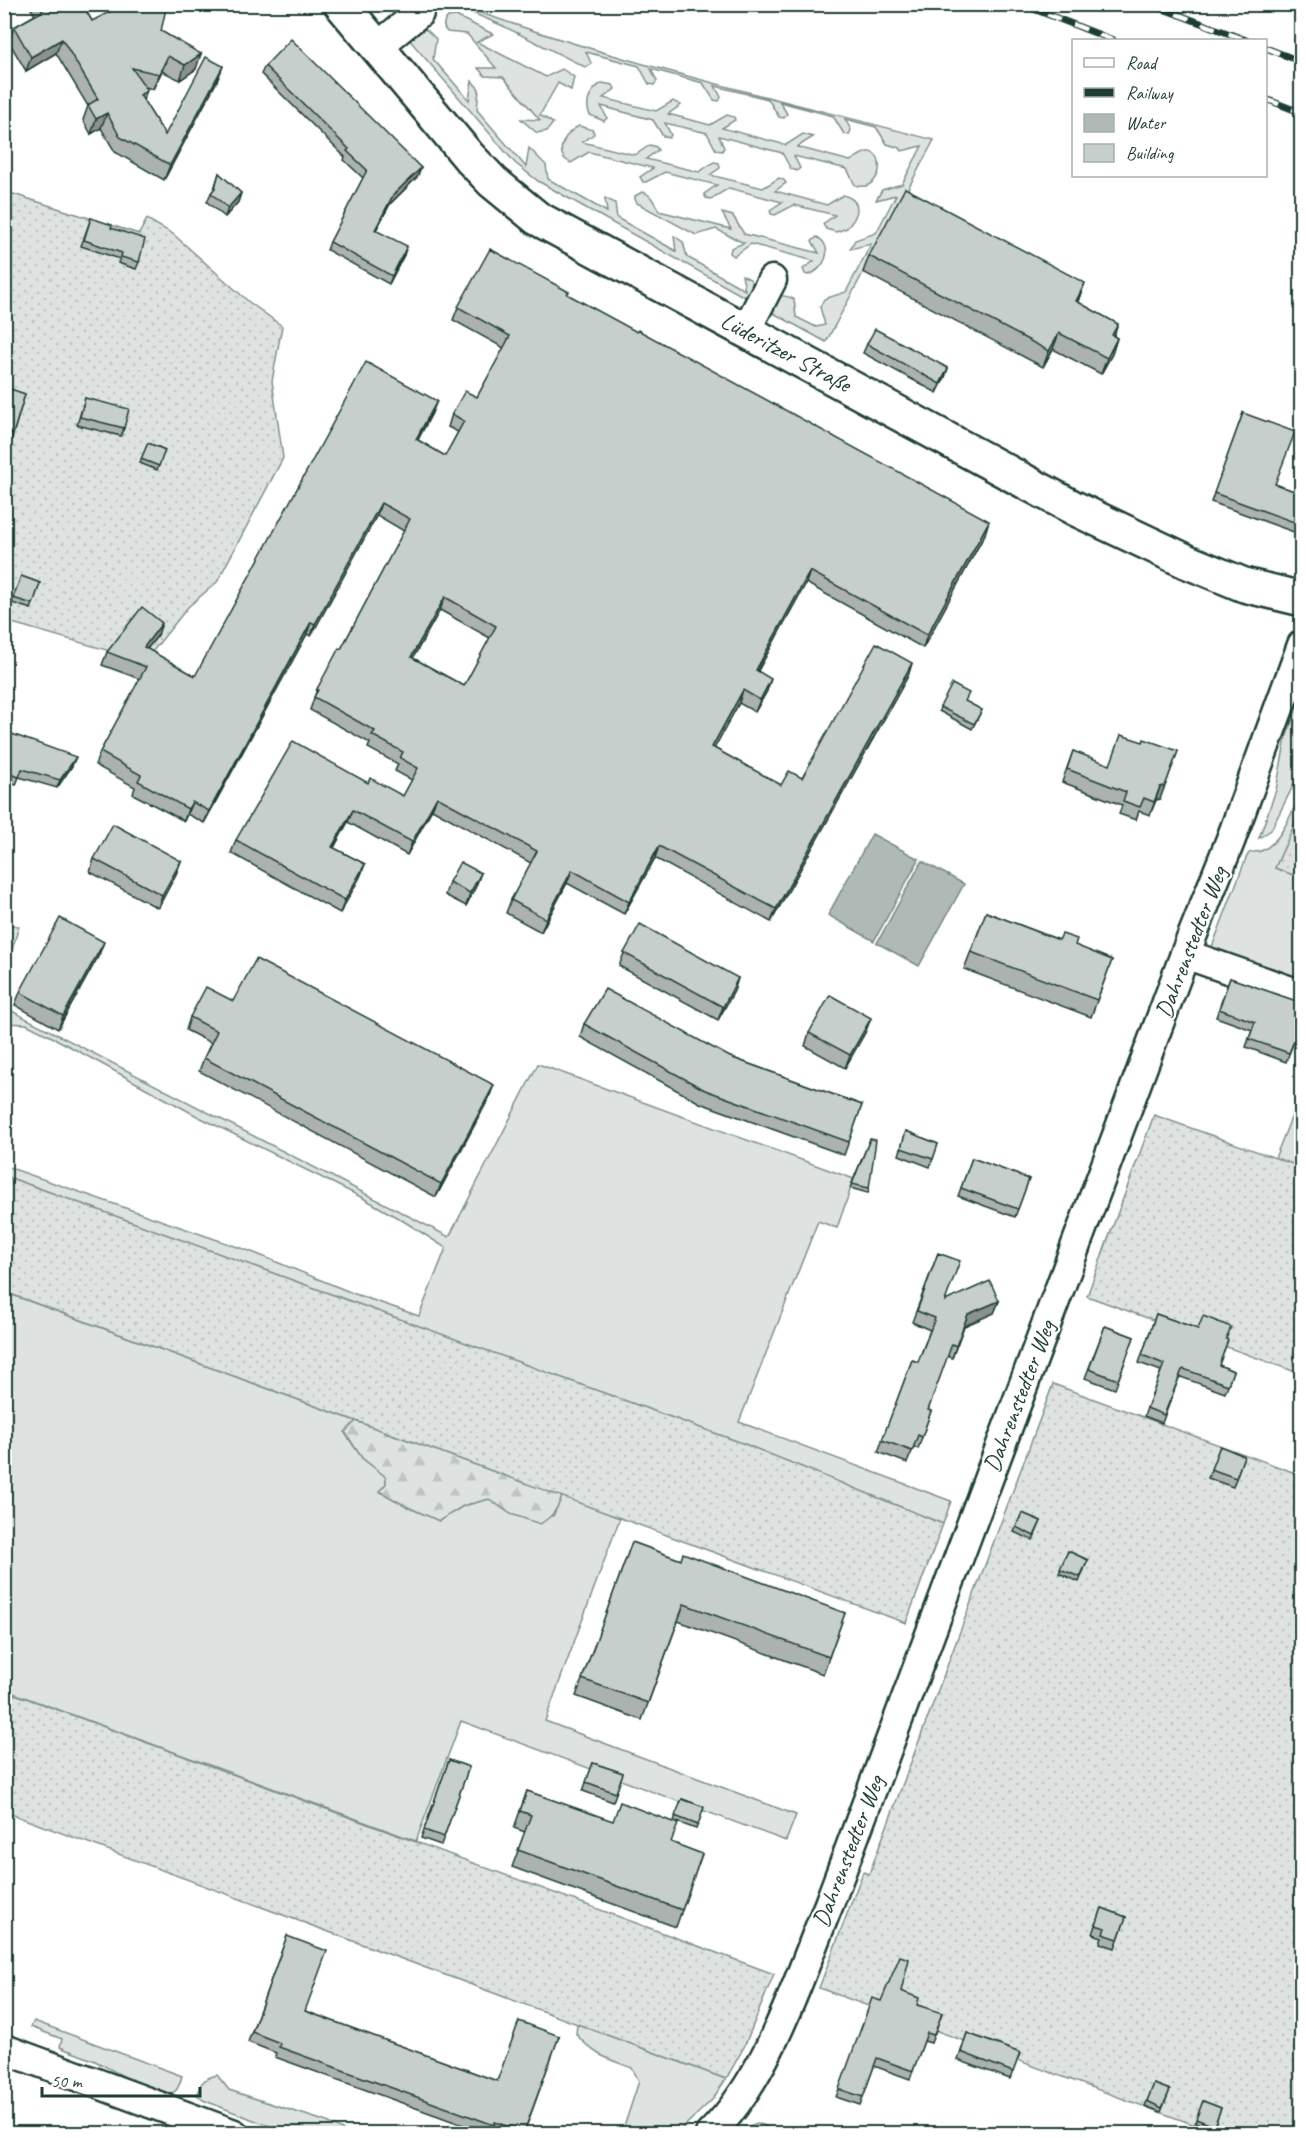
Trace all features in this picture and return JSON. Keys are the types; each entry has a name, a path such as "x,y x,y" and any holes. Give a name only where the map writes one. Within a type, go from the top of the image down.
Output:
{"main road":[{"name":"Lüderitzer Straße","path":"341,4 469,157 513,200 537,218 1128,535 1244,585 1302,599"}],"street":[{"path":"377,47 419,13"},
{"path":"746,330 772,279"},
{"name":"Dahrenstedter Weg","path":"710,2133 728,2115 753,2078 776,2032 829,1904 1302,645"},
{"path":"1185,954 1302,995"},
{"path":"4,2049 234,2133"}],"green space":[{"path":"454,5 635,62 934,140 826,342 766,309 778,297 789,297 794,299 796,317 816,327 825,325 820,307 824,299 846,292 871,244 850,249 855,240 876,233 896,195 876,200 882,190 902,184 922,146 902,151 900,148 887,144 876,127 845,119 851,130 849,135 844,134 833,116 780,102 787,114 784,118 779,117 768,99 715,86 721,97 719,101 714,100 703,83 651,69 657,81 654,85 649,84 639,66 586,52 591,63 585,67 501,25"},
{"path":"456,16 493,34 477,42 546,77 562,69 574,77 571,90 558,83 540,115 553,123 547,131 537,133 521,119 540,120 503,77 485,76 478,68 496,68 467,34 445,30 446,19"},
{"path":"420,29 427,30 436,39 433,59 469,100 472,81 479,89 477,110 526,167 529,148 546,165 548,179 607,212 605,198 615,203 617,218 676,251 674,236 683,242 687,257 745,290 742,275 750,279 754,286 748,299 538,181 515,163 407,37"},
{"path":"602,83 613,85 615,89 603,98 656,111 673,101 681,105 668,114 710,125 727,115 734,117 735,120 722,128 786,145 803,134 813,137 797,147 850,161 872,152 878,158 879,170 875,180 871,183 866,186 855,185 847,169 794,156 800,168 797,171 791,169 782,153 719,136 724,148 722,151 716,150 707,133 665,123 671,135 669,138 663,136 653,120 601,106 607,118 604,121 590,115 588,110 588,101 592,93"},
{"path":"579,126 593,130 594,134 582,142 635,155 650,145 658,150 646,159 699,172 714,162 719,163 720,168 710,175 763,188 779,178 786,183 775,191 827,205 843,195 854,201 856,213 847,228 836,232 826,229 823,224 835,215 794,205 775,215 771,214 770,210 782,202 729,188 711,199 706,198 704,194 717,185 665,172 643,182 640,177 653,168 589,152 571,163 565,159 561,149 565,138"},
{"path":"4,191 139,234 147,219 173,234 249,302 282,326 272,381 283,458 217,582 188,607 145,661 5,621"},
{"path":"642,192 650,197 659,211 731,229 722,213 733,216 744,234 819,253 812,241 817,237 826,246 826,258 819,268 808,275 803,269 814,261 751,244 734,256 730,253 731,248 744,243 716,229 696,235 637,203 635,196"},
{"path":"1301,696 1301,770 1271,830 1259,838 1276,790 1286,738"},
{"path":"1301,793 1301,810 1275,868 1301,878 1301,991 1211,957 1212,947 1246,858 1249,853 1261,851 1276,840"},
{"path":"1301,810 1301,878 1275,868"},
{"path":"4,924 19,926 5,974"},
{"path":"4,1007 449,1237 538,1064 854,1179 837,1228 818,1221 739,1422 951,1501 943,1524 742,1443 5,1176 5,1166 252,1252 355,1294 419,1316 446,1248 363,1198 197,1116 56,1039 26,1024 5,1023"},
{"path":"1301,1093 1301,1167 1275,1158"},
{"path":"1154,1115 1301,1167 1301,1374 1087,1296"},
{"path":"5,1176 742,1443 943,1524 906,1623 5,1292"},
{"path":"4,1292 356,1421 345,1433 362,1458 386,1477 386,1484 380,1491 439,1521 463,1506 489,1499 511,1514 553,1516 562,1496 620,1518 545,1721 796,1815 786,1841 461,1721 416,1841 5,1690"},
{"path":"1053,1384 1298,1474 1301,1464 1301,2133 1217,2133 819,1988 863,1872 869,1874"},
{"path":"356,1421 562,1496 554,1513 540,1524 511,1514 489,1499 463,1506 439,1521 379,1491 386,1484 386,1477 362,1458 345,1432"},
{"path":"4,1690 774,1974 744,2047 726,2079 5,1812"},
{"path":"34,2021 182,2076 178,2087 174,2092 167,2093 147,2088 95,2061 60,2047 62,2039 31,2027"},
{"path":"577,2024 726,2079 712,2100 677,2133 622,2133 639,2081 632,2068 601,2056 589,2047 576,2034"},
{"path":"217,2075 229,2090 327,2122 348,2133 287,2133 203,2100 198,2096 201,2084"},
{"path":"757,2123 785,2133 735,2133"}],"water":[{"path":"872,834 919,859 874,941 828,915"},
{"path":"922,861 964,884 919,966 877,943"}],"building":[{"path":"82,4 92,21 125,4 167,4 161,31 201,54 185,65 168,56 159,74 132,68 147,90 140,95 165,135 206,57 223,66 170,165 120,137 107,113 96,119 88,105 98,99 62,39 31,57 14,27 43,11 39,5"},
{"path":"291,39 421,168 393,195 375,230 407,246 392,276 330,242 367,170 347,151 349,149 265,66"},
{"path":"219,173 241,193 228,208 211,193 215,188"},
{"path":"905,188 1085,283 1076,301 1118,324 1112,335 1117,338 1107,358 1059,333 1049,351 869,256"},
{"path":"91,218 112,225 111,228 145,239 139,262 121,257 122,253 84,240"},
{"path":"490,249 569,292 567,294 637,332 638,330 989,521 927,635 810,571 756,670 771,679 760,700 743,690 712,747 781,785 789,771 802,778 876,643 912,663 776,909 659,846 629,902 572,870 546,919 511,900 537,851 437,797 412,842 353,810 332,847 365,864 345,900 236,840 293,741 368,783 370,778 403,796 418,768 400,758 403,752 372,735 375,731 314,697 410,519 381,503 315,624 311,622 209,811 192,802 188,809 138,781 141,775 100,752 146,667 107,652 142,607 162,623 144,647 195,676 366,362 437,401 416,439 445,456 464,421 452,414 465,391 477,397 510,336 458,307","holes":["445,597 496,626 464,686 411,657"]},
{"path":"875,329 948,368 940,384 867,344"},
{"path":"5,387 25,394 13,434 4,431"},
{"path":"85,398 129,409 124,428 80,417"},
{"path":"1243,413 1295,432 1275,484 1302,494 1302,525 1214,493"},
{"path":"148,443 165,450 159,466 141,459"},
{"path":"21,576 40,583 33,604 13,598"},
{"path":"952,684 969,693 965,701 982,710 974,724 940,707"},
{"path":"12,734 76,757 60,780 22,769 19,777 4,772 4,757"},
{"path":"1121,735 1143,742 1144,739 1178,751 1165,786 1160,787 1154,802 1144,798 1140,807 1123,801 1126,792 1067,769 1073,751 1110,765"},
{"path":"113,824 181,861 162,895 94,859"},
{"path":"460,862 481,873 470,893 449,882"},
{"path":"986,912 1059,940 1062,934 1077,939 1075,945 1112,960 1097,1000 971,952"},
{"path":"60,918 104,942 63,1016 20,992"},
{"path":"640,924 738,978 723,1007 624,953"},
{"path":"256,959 494,1085 441,1184 204,1058 217,1031 190,1017 206,987 233,1001"},
{"path":"1230,978 1302,1003 1302,1038 1296,1036 1289,1053 1249,1039 1255,1022 1219,1009"},
{"path":"605,989 730,1057 862,1105 849,1142 705,1090 584,1024"},
{"path":"830,995 871,1018 850,1055 809,1033"},
{"path":"906,1131 938,1144 933,1159 901,1148"},
{"path":"870,1139 876,1140 869,1188 852,1184"},
{"path":"972,1158 1029,1179 1018,1209 961,1188"},
{"path":"938,1253 960,1261 945,1301 990,1281 999,1301 968,1314 956,1346 952,1344 928,1410 931,1411 922,1437 918,1435 912,1451 882,1440 912,1360 918,1362 935,1318 917,1311"},
{"path":"1156,1314 1198,1329 1203,1316 1231,1327 1219,1365 1233,1371 1228,1385 1184,1369 1164,1415 1147,1408 1164,1364 1142,1355"},
{"path":"1105,1326 1134,1337 1118,1380 1089,1369"},
{"path":"1220,1446 1244,1456 1236,1478 1211,1469"},
{"path":"1022,1513 1041,1521 1034,1536 1016,1527"},
{"path":"632,1542 681,1560 683,1553 845,1613 829,1657 684,1604 648,1703 582,1679"},
{"path":"1068,1551 1088,1560 1080,1577 1060,1569"},
{"path":"449,1760 469,1767 444,1837 424,1830"},
{"path":"593,1763 623,1773 616,1793 586,1782"},
{"path":"527,1791 613,1821 620,1802 678,1824 671,1842 702,1854 682,1910 518,1850 531,1815 520,1811"},
{"path":"682,1799 704,1807 698,1825 675,1816"},
{"path":"1102,1908 1126,1917 1118,1939 1103,1934 1105,1928 1096,1925"},
{"path":"287,1936 327,1951 305,2011 497,2081 519,2021 559,2036 524,2132 495,2122 494,2125 279,2047 280,2043 252,2032"},
{"path":"900,1956 909,1959 901,1991 919,1998 917,2005 942,2013 934,2035 927,2033 913,2071 877,2058 863,2097 839,2089 872,1998 881,2001"},
{"path":"967,2033 1020,2053 1013,2072 961,2052"},
{"path":"1154,2084 1170,2090 1162,2108 1147,2101"},
{"path":"1203,2101 1221,2108 1214,2126 1196,2119"}],"railway":[{"path":"1021,4 1110,39"},
{"path":"1150,4 1243,39"},
{"path":"1281,4 1302,12"},
{"path":"1267,48 1302,62"},
{"path":"1267,99 1302,113"}]}
